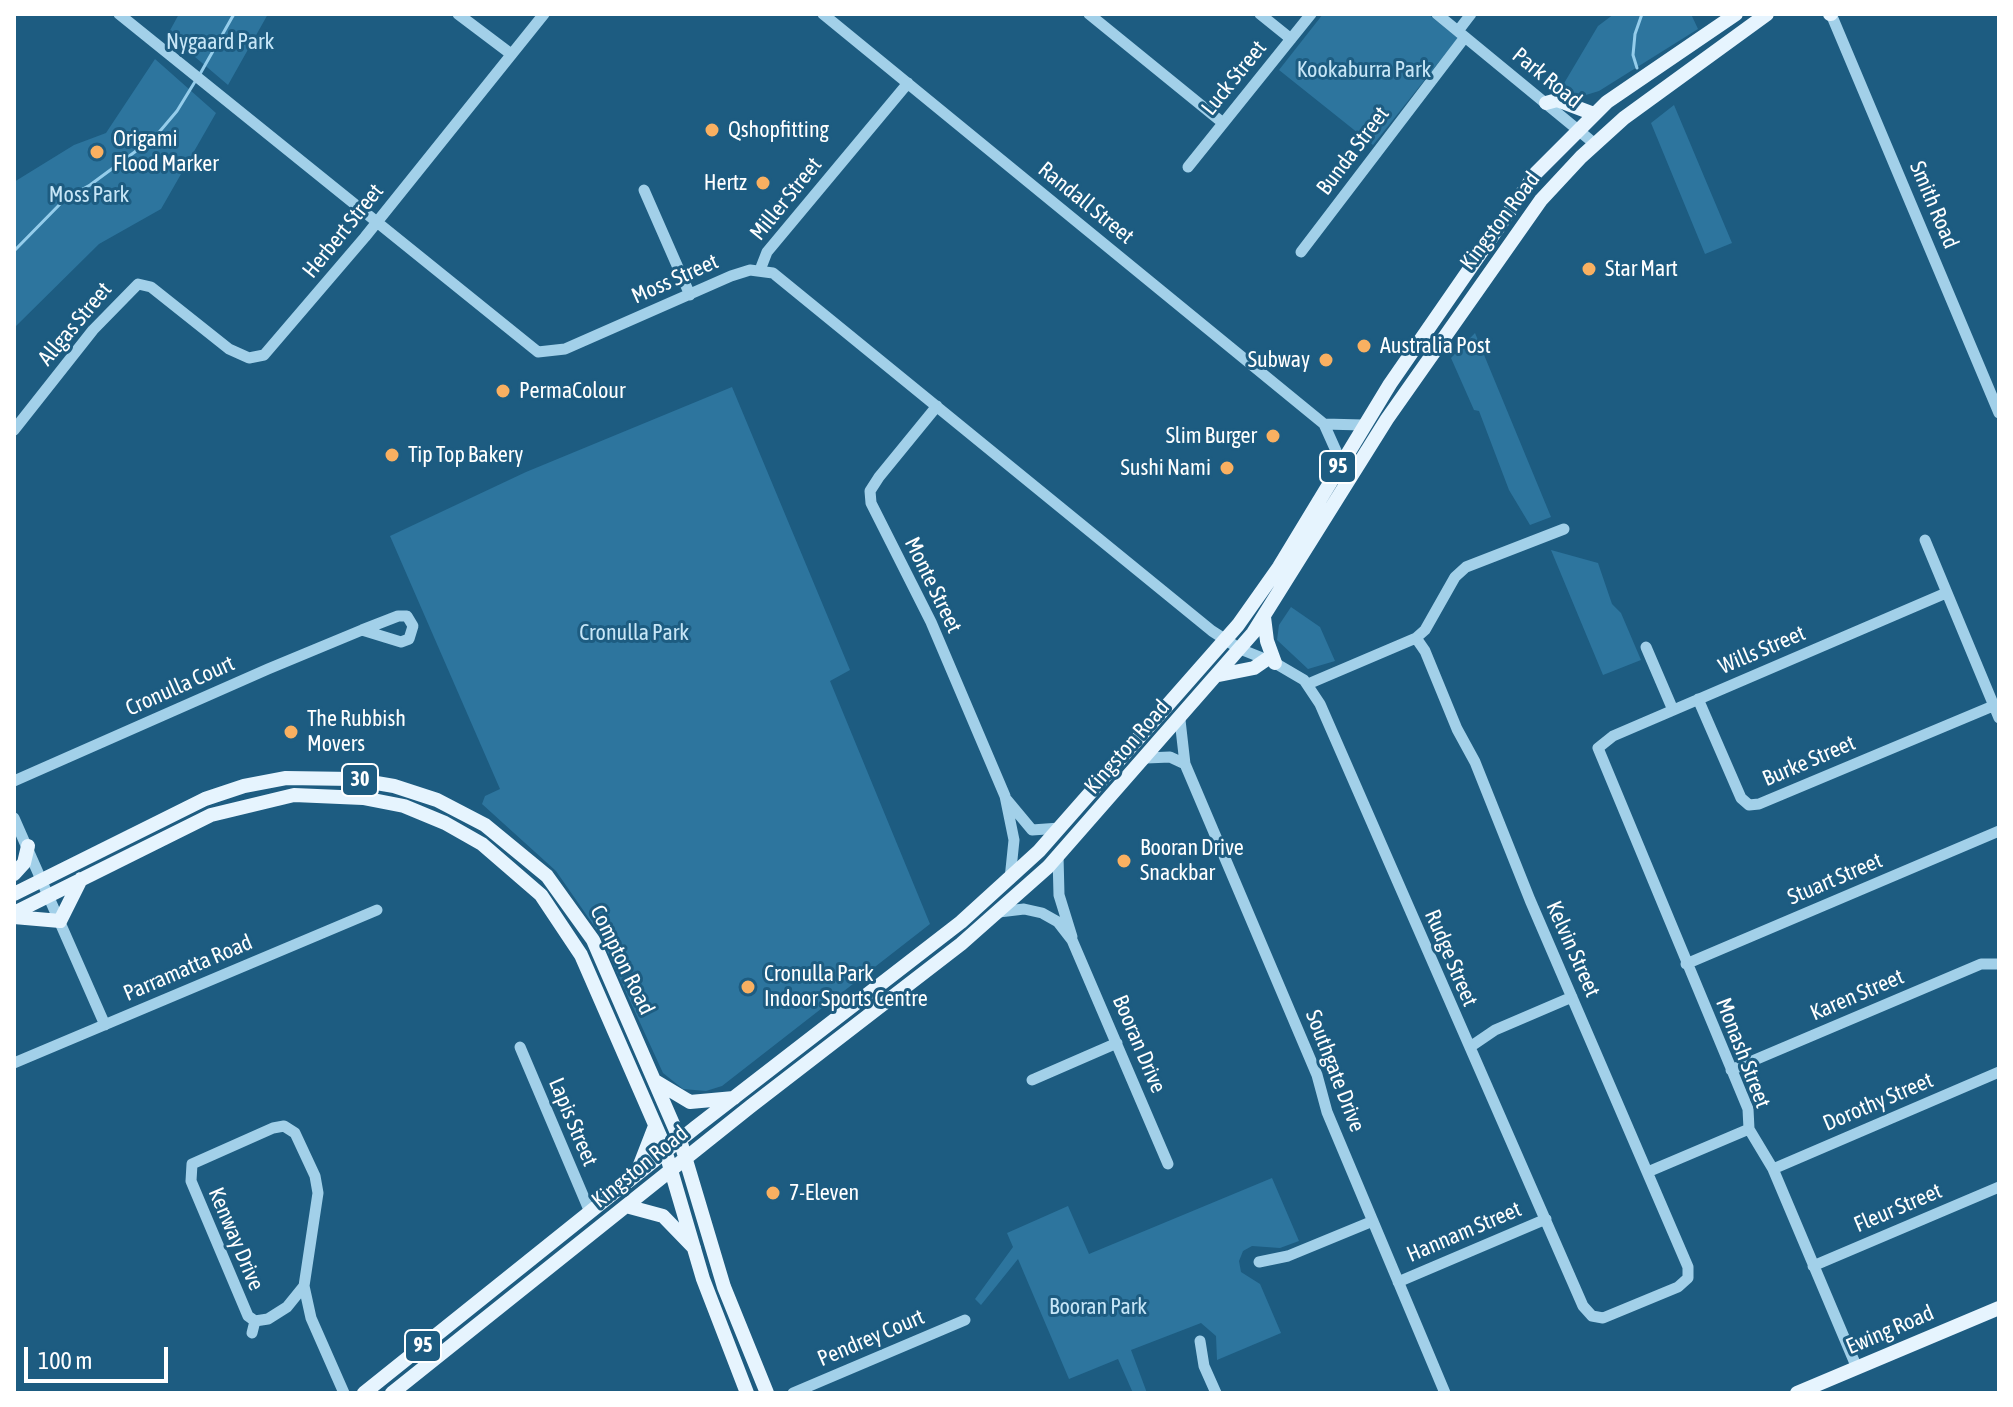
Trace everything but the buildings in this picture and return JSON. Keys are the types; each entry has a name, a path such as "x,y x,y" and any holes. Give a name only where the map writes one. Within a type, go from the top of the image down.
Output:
{"main road":[{"name":"Kingston Road","path":"364,1393 680,1140 961,922 1010,879 1060,828 1225,641 1279,567 1363,425 1504,216 1550,157 1594,114 1736,14"},
{"name":"Kingston Road","path":"392,1393 999,912 1058,856 1219,675 1264,617 1382,427 1513,237 1560,179 1595,144 1642,105 1767,14"},
{"path":"1546,103 1557,100 1594,114"},
{"path":"1219,675 1271,661 1264,617"},
{"name":"Compton Road","path":"14,894 185,808 244,786 286,778 353,779 416,792 457,809 498,834 558,889 593,940 680,1140 724,1287 767,1393"},
{"name":"Compton Road","path":"14,915 211,815 272,799 317,794 404,806 435,818 498,855 527,880 558,917 589,971 666,1152 694,1249 747,1393"},
{"path":"14,874 24,863 28,846"},
{"path":"14,915 60,921 81,879"},
{"path":"655,1081 690,1102 734,1098"},
{"path":"636,1175 655,1126"},
{"path":"626,1206 663,1216 694,1249"},
{"name":"Ewing Road","path":"1797,1393 1999,1308"}],"street":[{"name":"Moss Street","path":"119,14 538,352 558,352 731,276 760,270"},
{"path":"458,14 511,54"},
{"name":"Herbert Street","path":"138,284 151,287 229,349 249,358 264,355 376,223 544,14"},
{"name":"Randall Street","path":"823,14 1324,424 1341,462"},
{"path":"1089,14 1223,123"},
{"path":"1260,14 1291,39"},
{"name":"Luck Street","path":"1188,167 1311,14"},
{"name":"Park Road","path":"1437,14 1595,144"},
{"name":"Bunda Street","path":"1301,252 1462,34 1471,14"},
{"name":"Smith Road","path":"1830,14 1999,413"},
{"name":"Miller Street","path":"760,270 767,252 908,83"},
{"path":"644,190 690,295"},
{"path":"760,270 773,273 1225,641 1271,661 1308,684 1416,638 1425,630 1455,577 1466,567 1564,529"},
{"name":"Allgas Street","path":"14,430 93,330 138,284"},
{"name":"Monte Street","path":"937,406 879,477 870,491 871,503 931,622 1005,796 1014,840 1010,879"},
{"path":"1324,424 1363,425"},
{"path":"1925,540 1999,718"},
{"name":"Wills Street","path":"1598,748 1603,741 1946,593"},
{"name":"Cronulla Court","path":"14,781 362,630"},
{"name":"Kelvin Street","path":"1416,638 1425,651 1457,729 1475,762 1688,1267 1688,1278 1678,1287 1626,1311 1603,1318 1592,1316"},
{"path":"1646,647 1673,710"},
{"name":"Rudge Street","path":"1308,684 1583,1306 1592,1316"},
{"name":"Burke Street","path":"1698,699 1741,798 1749,805 1759,804 1993,706"},
{"name":"Southgate Drive","path":"1180,720 1185,764 1317,1075 1327,1112 1445,1393"},
{"name":"Monash Street","path":"1598,748 1748,1109 1749,1129 1773,1169 1857,1368"},
{"path":"1146,758 1170,757 1185,764"},
{"name":"Monte Street","path":"1005,796 1032,830 1060,828"},
{"path":"14,818 105,1025"},
{"name":"Stuart Street","path":"1686,964 1999,831"},
{"name":"Booran Drive","path":"1058,856 1059,895 1072,940 1168,1164"},
{"name":"Booran Drive","path":"999,912 1024,909 1042,913 1058,922 1072,940"},
{"name":"Parramatta Road","path":"14,1063 377,910"},
{"name":"Karen Street","path":"1731,1070 1981,964 1999,964"},
{"path":"1470,1047 1495,1030 1572,997"},
{"path":"1032,1080 1117,1043"},
{"name":"Lapis Street","path":"520,1047 590,1212"},
{"name":"Dorothy Street","path":"1773,1169 1999,1072"},
{"name":"Kenway Drive","path":"304,1286 287,1307 254,1327 193,1188 187,1167 265,1130 289,1124 299,1138 318,1193 304,1286 311,1318 344,1393"},
{"path":"1650,1171 1749,1129"},
{"name":"Fleur Street","path":"1813,1266 1999,1187"},
{"name":"Hannam Street","path":"1398,1282 1546,1219"},
{"path":"1259,1262 1288,1256 1373,1221"},
{"name":"Kenway Drive","path":"287,1307 295,1307 311,1318"},
{"name":"Pendrey Court","path":"793,1393 965,1320"},
{"path":"1200,1341 1204,1366 1216,1393"}],"green space":[{"name":"Nygaard Park","path":"179,14 268,14 228,85 168,34"},
{"name":"Kookaburra Park","path":"1323,14 1428,14 1458,38 1373,145 1279,70"},
{"path":"1614,14 1691,14 1698,29 1599,91 1576,98 1554,95 1552,88 1563,85 1598,26"},
{"name":"Moss Park","path":"155,59 216,113 161,209 99,244 14,328 14,182 74,145 106,133"},
{"path":"1674,105 1732,243 1705,254 1651,123"},
{"path":"1475,333 1551,517 1530,525 1509,490 1479,411 1474,410 1451,358"},
{"name":"Cronulla Park","path":"732,387 850,670 830,681 930,924 722,1086 706,1091 683,1089 663,1073 599,933 556,871 482,804 485,796 500,789 390,536 526,472"},
{"path":"1551,550 1598,563 1612,604 1621,613 1641,660 1603,675"},
{"path":"1291,607 1320,627 1335,661 1308,669 1277,640 1279,625"},
{"name":"Booran Park","path":"1272,1178 1299,1241 1280,1248 1252,1246 1243,1251 1239,1261 1241,1272 1260,1284 1281,1333 1217,1360 1216,1336 1201,1323 1131,1350 1147,1393 1133,1393 1118,1359 1069,1379 1018,1259 981,1305 975,1299 1013,1247 1007,1233 1068,1206 1089,1254"}],"waterway":[{"path":"200,74 234,14"},
{"path":"1637,68 1633,55 1635,34 1642,14"},
{"path":"14,251 65,199 90,185 155,137 177,111 196,80"}],"place":[{"name":"Qshopfitting","path":"712,130"},
{"name":"Origami Flood Marker","path":"97,152"},
{"name":"Hertz","path":"763,183"},
{"name":"Star Mart","path":"1589,269"},
{"name":"Australia Post","path":"1364,346"},
{"name":"Subway","path":"1326,360"},
{"name":"PermaColour","path":"503,391"},
{"name":"Slim Burger","path":"1273,436"},
{"name":"Tip Top Bakery","path":"392,455"},
{"name":"Sushi Nami","path":"1227,468"},
{"name":"The Rubbish Movers","path":"291,732"},
{"name":"Booran Drive Snackbar","path":"1124,861"},
{"name":"Cronulla Park Indoor Sports Centre","path":"748,987"},
{"name":"7-Eleven","path":"773,1193"}]}
